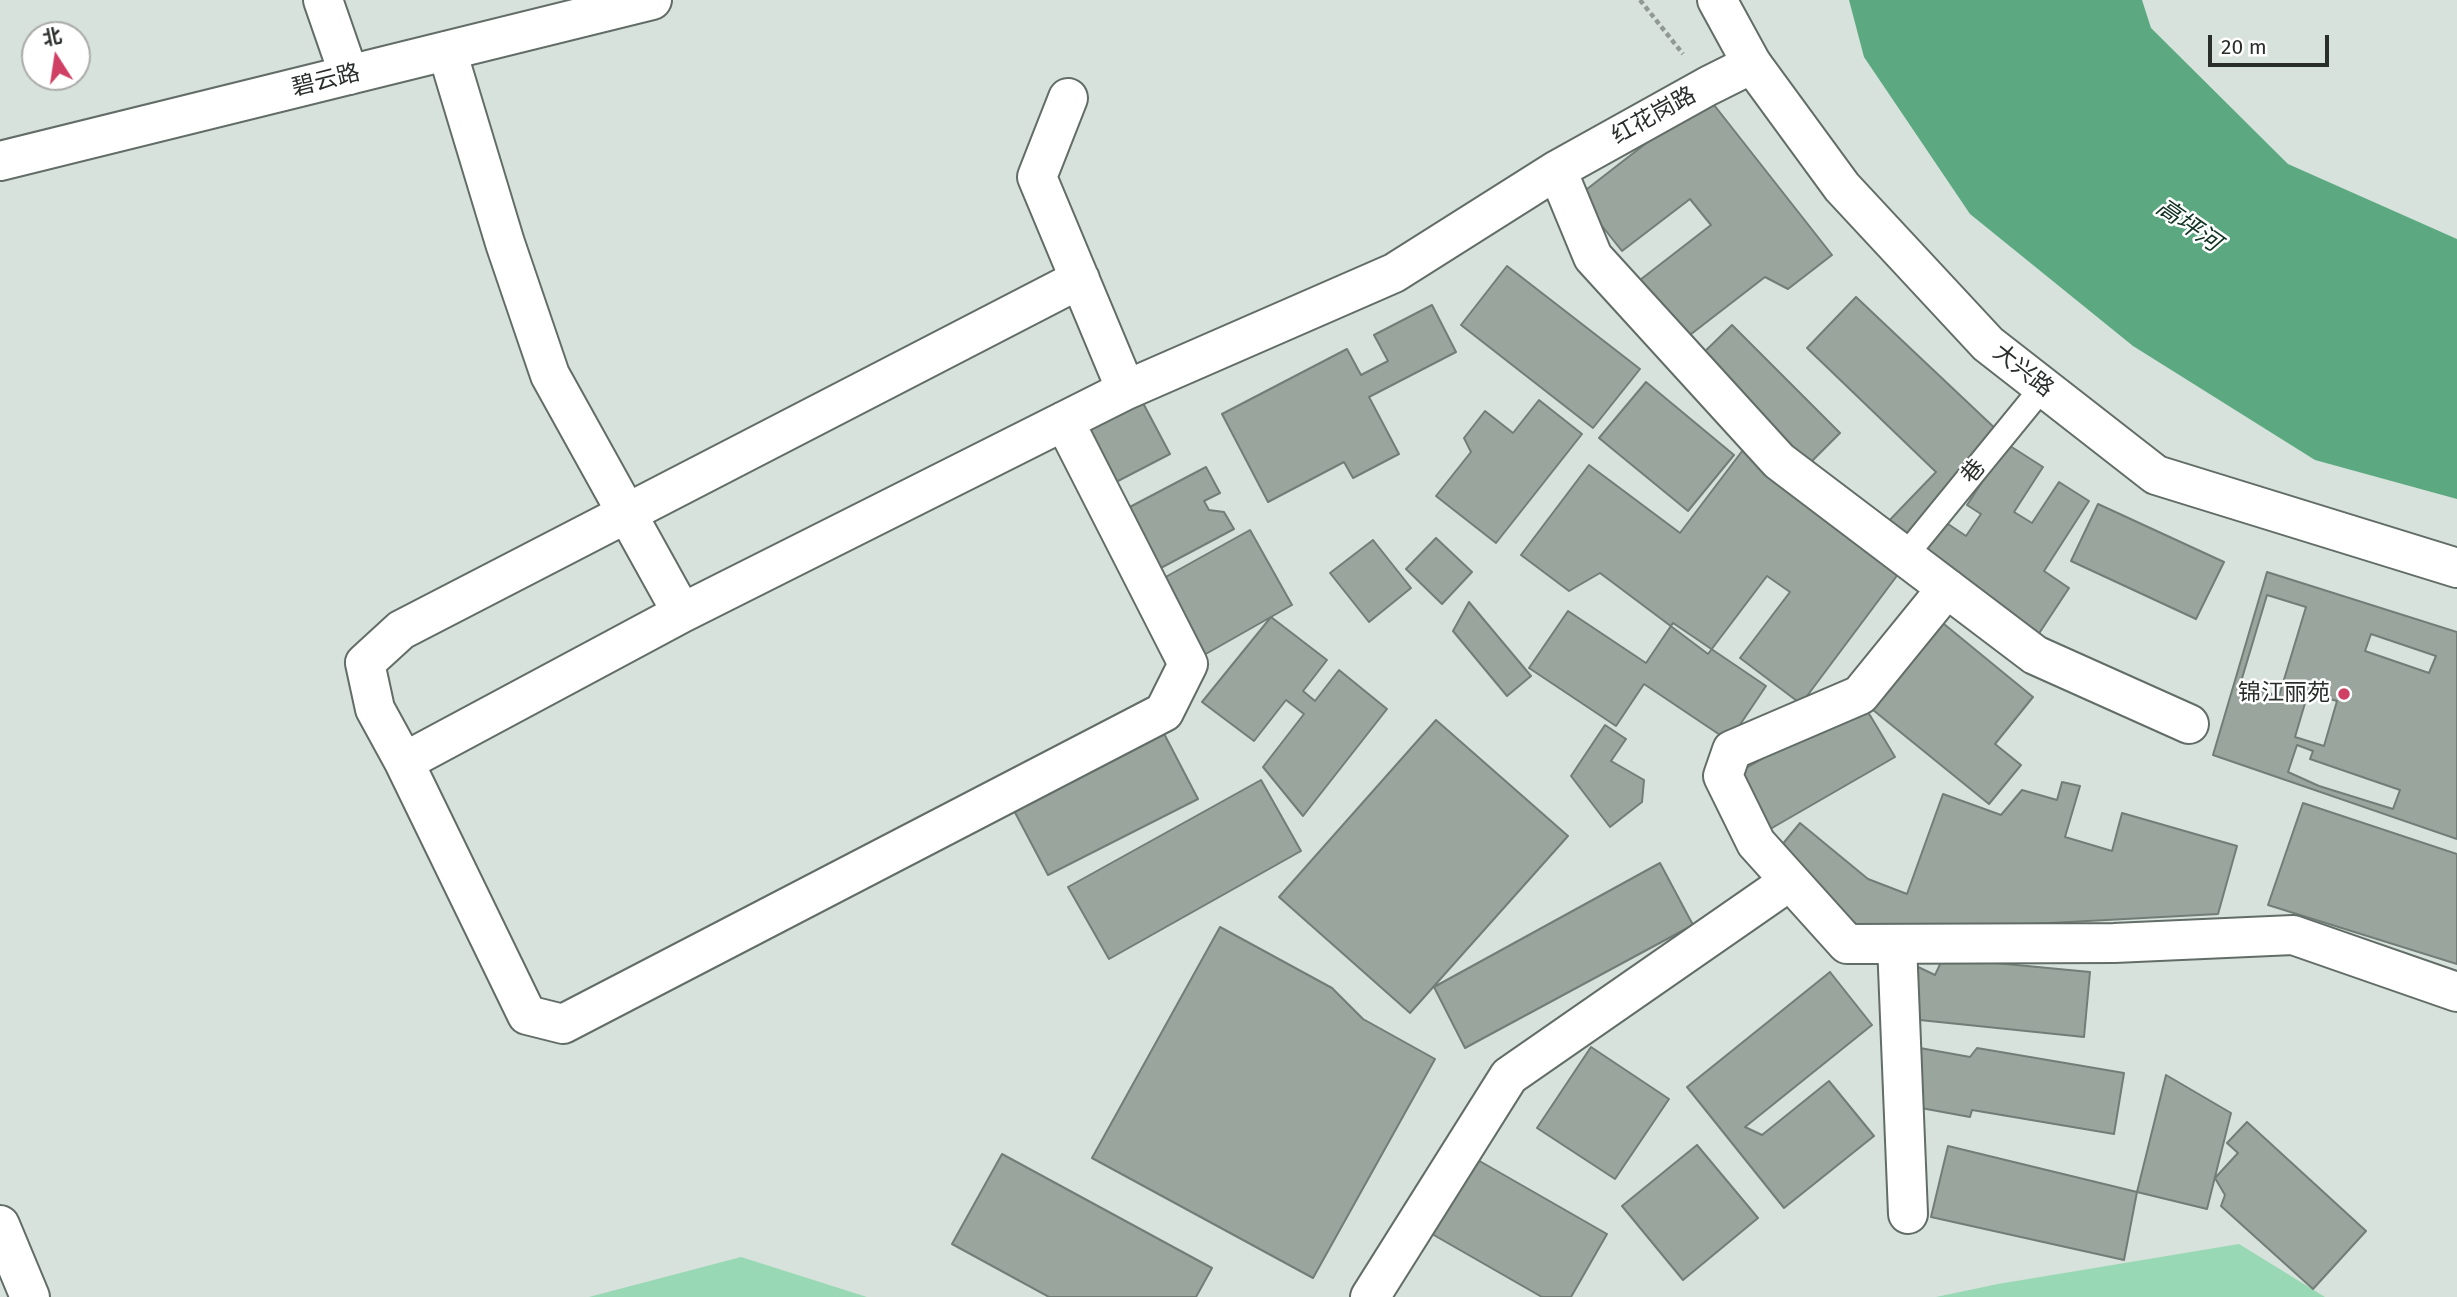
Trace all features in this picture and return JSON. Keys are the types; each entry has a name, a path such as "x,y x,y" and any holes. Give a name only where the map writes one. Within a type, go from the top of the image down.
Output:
{"street":[{"path":"323,0 349,75"},
{"name":"碧云路","path":"0,161 652,0"},
{"name":"大兴路","path":"1717,0 1752,64 1842,187 1988,344 2156,475 2457,568"},
{"path":"447,51 505,243 550,375 682,613"},
{"name":"红花岗路","path":"404,762 682,613 1126,390 1394,273 1558,170 1752,64"},
{"path":"1068,98 1037,177 1126,390"},
{"path":"1558,170 1593,257 1779,461 2035,655 2189,723"},
{"path":"1064,421 1188,664 1164,712 563,1024 527,1015 404,762 375,709 365,663 401,630 1080,279"},
{"path":"1947,588 1860,695 1732,750 1723,776 1756,843 1847,944 2114,943 2293,935 2457,992"},
{"path":"1370,1297 1509,1076 1790,881"},
{"path":"1897,944 1908,1214"},
{"path":"0,1225 30,1297"}],"lane":[{"name":"巷","path":"1907,559 1909,551 2043,387"}],"path":[{"path":"1640,0 1708,86"}],"shaded area":[{"path":"2239,1244 2325,1297 1936,1297 1998,1284"},
{"path":"741,1257 867,1297 589,1297"}],"water":[{"name":"高坪河","path":"1849,0 2142,0 2151,28 2288,164 2457,239 2457,499 2315,460 2133,346 1970,214 1864,57"}],"building":[{"path":"1707,96 1832,255 1788,289 1765,277 1686,338 1640,280 1711,225 1690,199 1622,251 1578,196"},
{"path":"1507,266 1640,369 1593,428 1461,325"},
{"path":"1856,297 2000,433 1909,551 1883,527 1936,472 1807,348"},
{"path":"1432,305 1456,352 1369,397 1399,454 1353,478 1344,462 1268,502 1222,414 1347,349 1361,375 1388,361 1374,335"},
{"path":"1732,325 1840,433 1804,469 1696,360"},
{"path":"1646,382 1734,455 1688,511 1599,438"},
{"path":"1539,400 1582,434 1496,543 1436,496 1471,452 1464,438 1485,411 1513,433"},
{"path":"1143,403 1170,454 1116,482 1088,430"},
{"path":"1749,442 1908,561 1801,704 1740,658 1790,592 1767,576 1708,654 1600,573 1569,591 1521,555 1589,465 1680,533"},
{"path":"2007,444 2043,467 2014,512 2032,523 2059,482 2089,501 2044,571 2069,588 2036,638 1916,560 1942,520 1966,536 1981,514 1967,505"},
{"path":"1206,467 1220,493 1204,501 1209,510 1224,512 1234,529 1157,570 1126,509"},
{"path":"2098,504 2224,562 2196,619 2071,561"},
{"path":"1250,530 1292,605 1204,655 1162,579"},
{"path":"1436,538 1472,572 1442,604 1406,569"},
{"path":"1373,540 1411,588 1369,622 1330,573"},
{"name":"锦江丽苑","path":"2267,572 2457,632 2457,839 2213,755"},
{"path":"2267,595 2306,607 2279,696 2240,685"},
{"path":"1469,602 1531,676 1507,696 1453,631"},
{"path":"1568,611 1646,663 1673,623 1766,686 1729,741 1644,684 1616,726 1529,668"},
{"path":"1933,615 2033,697 1995,744 2021,765 1989,804 1862,701"},
{"path":"1271,617 1327,660 1303,691 1315,701 1339,670 1387,709 1303,816 1263,767 1304,714 1286,700 1254,741 1202,702"},
{"path":"2371,634 2436,656 2429,673 2365,651"},
{"path":"2308,693 2337,701 2324,746 2295,737"},
{"path":"1862,702 1895,757 1765,832 1732,776"},
{"path":"1436,720 1568,836 1410,1013 1279,897"},
{"path":"1159,724 1198,799 1048,875 1010,803"},
{"path":"1605,725 1626,739 1611,761 1644,780 1642,802 1610,827 1571,776"},
{"path":"2297,745 2313,751 2310,759 2400,790 2393,809 2319,786 2288,772"},
{"path":"1261,780 1301,851 1109,959 1068,887"},
{"path":"2062,782 2080,786 2065,837 2112,851 2122,813 2237,846 2218,914 1865,933 1772,857 1800,823 1868,879 1907,894 1943,794 2001,815 2022,790 2057,800"},
{"path":"2303,803 2457,854 2457,964 2268,905"},
{"path":"1660,863 1693,925 1465,1048 1434,987"},
{"path":"1220,927 1332,988 1363,1019 1435,1059 1313,1278 1092,1158"},
{"path":"1943,958 2090,972 2084,1037 1910,1019 1916,966 1935,975"},
{"path":"1830,972 1872,1025 1745,1127 1762,1135 1829,1081 1874,1136 1784,1208 1687,1087"},
{"path":"1591,1047 1669,1099 1615,1179 1537,1128"},
{"path":"1920,1048 1970,1057 1977,1048 2124,1073 2114,1134 1972,1110 1970,1117 1910,1106"},
{"path":"2166,1075 2231,1113 2207,1209 2137,1192"},
{"path":"2247,1122 2366,1231 2313,1289 2221,1206 2225,1195 2215,1178 2238,1153 2227,1143"},
{"path":"1697,1145 1758,1218 1683,1280 1622,1206"},
{"path":"1948,1146 2137,1192 2124,1260 1931,1217"},
{"path":"1002,1154 1212,1268 1196,1297 1049,1297 952,1244"},
{"path":"1476,1159 1607,1234 1571,1297 1542,1297 1432,1234"}],"place":[{"name":"锦江丽苑","path":"2344,694"}]}
